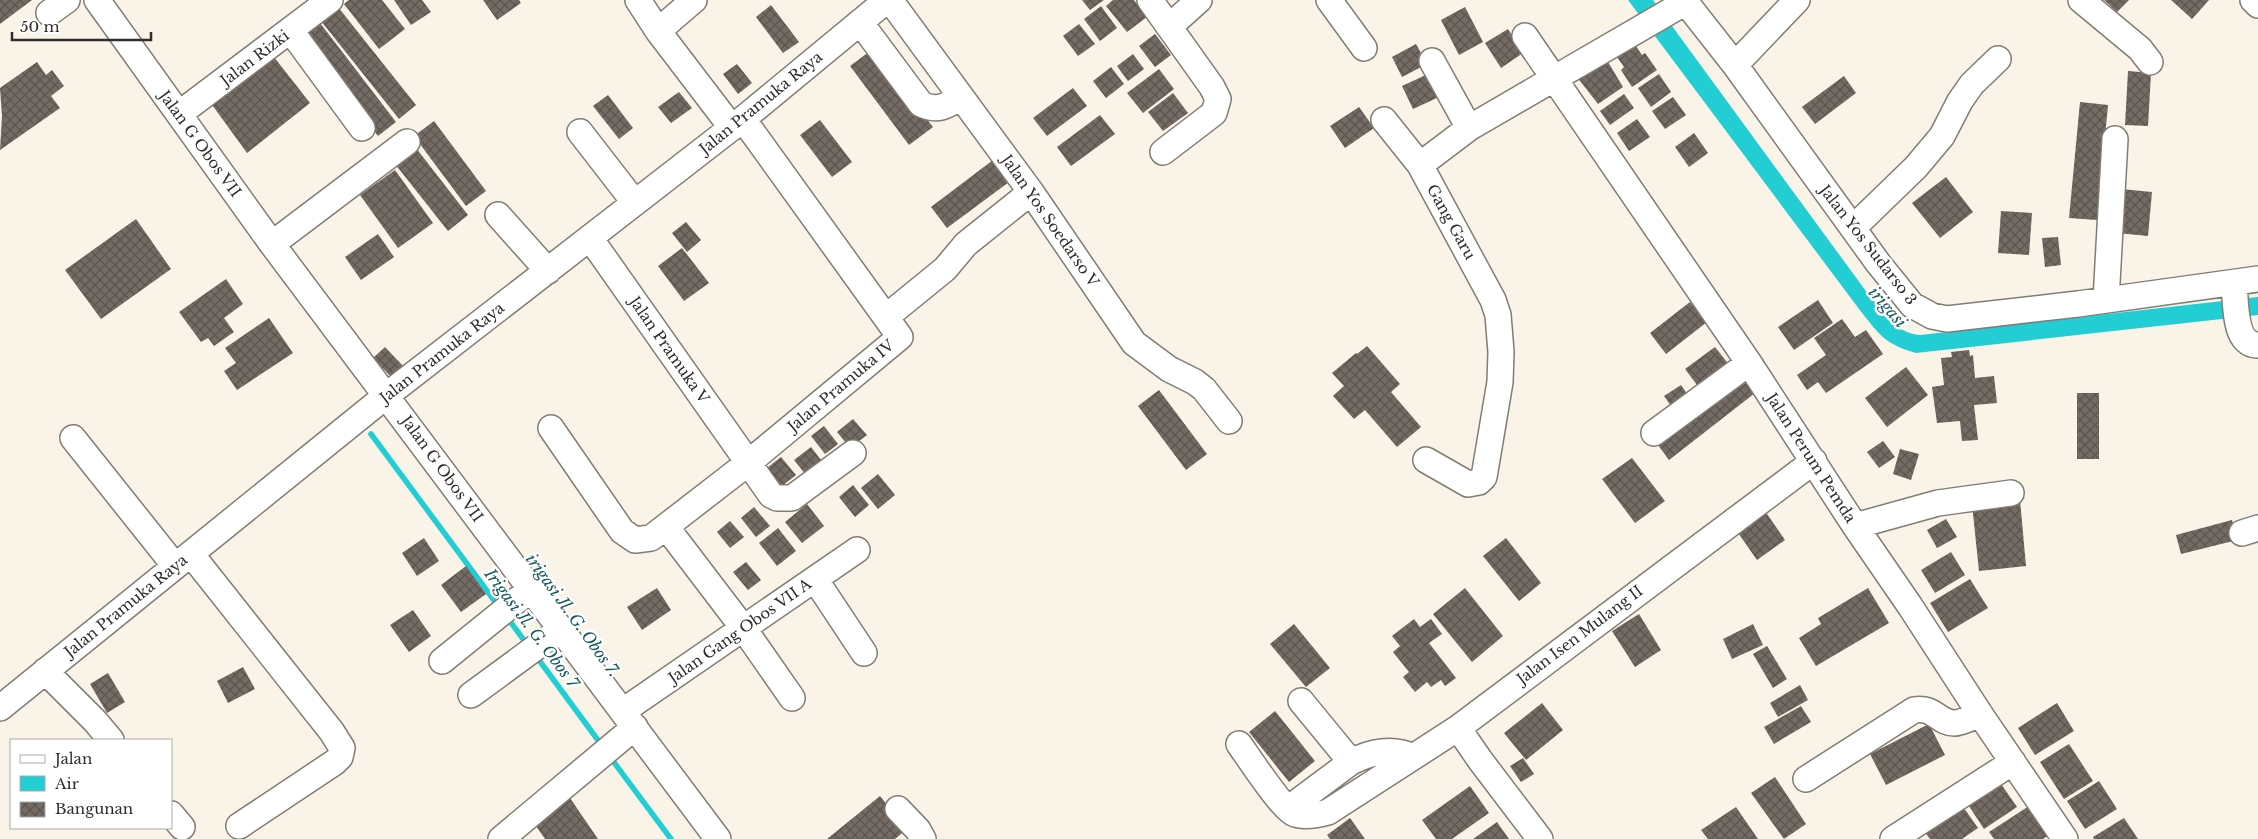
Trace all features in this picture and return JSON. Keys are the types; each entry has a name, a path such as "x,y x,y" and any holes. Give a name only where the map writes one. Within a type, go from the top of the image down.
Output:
{"street":[{"name":"Jalan G Obos VII","path":"97,0 272,244 718,839"},
{"name":"Jalan Rizki","path":"179,114 330,0"},
{"name":"Jalan Pramuka IV","path":"551,428 627,536 644,540 667,528 900,337 738,124 658,31 638,0"},
{"path":"658,31 694,0"},
{"name":"Jalan Pramuka Raya","path":"0,708 387,395 738,124 888,0"},
{"name":"Jalan Yos Soedarso V","path":"888,0 1031,192 1134,343 1169,369 1195,382 1204,390 1228,422"},
{"path":"1150,0 1212,86 1218,99 1214,113 1162,152"},
{"path":"1169,27 1199,0"},
{"path":"1329,0 1364,48"},
{"path":"1735,65 1797,0"},
{"path":"2081,0 2140,49 2150,62"},
{"path":"2253,0 2258,5"},
{"path":"1384,120 1420,164 1469,128 1673,9"},
{"name":"Jalan Yos Sudarso 3","path":"1673,9 1735,65 1853,228 1912,305 1932,316 1947,319 2106,300 2241,295"},
{"path":"860,22 921,104 936,109 944,108 961,97"},
{"path":"291,31 362,128"},
{"name":"Jalan Perum Pemda","path":"1525,36 1555,77 1749,363 1814,461 1854,526 1910,606 1980,714 2065,839"},
{"path":"1853,228 1916,167 1942,136 1960,101 1972,84 1998,59"},
{"path":"1432,61 1469,128"},
{"path":"580,132 635,203"},
{"path":"2106,300 2114,140"},
{"path":"272,244 407,142"},
{"name":"Gang Garu","path":"1420,164 1493,300 1500,327 1501,352 1500,382 1484,477 1480,482 1468,484 1426,460"},
{"path":"886,317 945,269 966,244 1031,192"},
{"path":"498,216 548,271"},
{"name":"Jalan Pramuka V","path":"590,238 772,495 784,499 800,493 853,453"},
{"path":"2241,295 2242,337 2247,343 2258,345"},
{"path":"1654,433 1749,363"},
{"path":"72,438 183,560 332,732 342,748 340,756 335,762 238,826"},
{"name":"Jalan Isen Mulang II","path":"1288,809 1301,815 1328,812 1458,728 1814,461"},
{"path":"1854,526 1938,503 2011,493"},
{"path":"667,528 744,629 792,698"},
{"name":"Jalan Gang Obos VII A","path":"501,839 629,719 744,629 857,550"},
{"path":"815,579 864,652"},
{"path":"442,661 531,589"},
{"path":"471,695 561,629"},
{"path":"45,671 95,721 110,739"},
{"path":"1301,701 1351,762"},
{"path":"1806,780 1914,710 1929,710 1954,723 1980,714"},
{"path":"1458,728 1537,838"},
{"path":"1239,744 1288,809 1351,762 1361,757 1382,752 1396,752 1413,757"},
{"path":"1901,837 2013,762"},
{"path":"898,810 918,830 923,839"}],"water":[{"path":"1628,0 1653,0 1868,294 1884,314 1903,330 1920,335 2258,297 2258,315 1916,353 1896,346 1877,332 1859,309"}],"building":[{"path":"0,0 32,0 0,24"},
{"path":"349,0 382,0 405,29 379,49 344,4"},
{"path":"394,0 422,0 431,12 411,25"},
{"path":"483,0 519,0 521,3 497,20"},
{"path":"1082,0 1104,0 1090,10"},
{"path":"1113,0 1134,0 1147,17 1127,32 1106,6"},
{"path":"2104,0 2129,0 2117,12"},
{"path":"2171,0 2209,0 2192,19"},
{"path":"771,5 799,42 783,53 756,17"},
{"path":"1101,6 1117,28 1100,41 1084,19"},
{"path":"338,7 416,105 399,119 321,21"},
{"path":"1465,7 1483,42 1459,55 1441,20"},
{"path":"317,19 396,122 378,136 298,34"},
{"path":"1079,24 1095,44 1078,56 1063,36"},
{"path":"1508,29 1523,53 1501,68 1485,43"},
{"path":"1155,34 1171,55 1155,67 1139,46"},
{"path":"1630,37 1642,55 1645,53 1657,70 1632,87 1621,70 1624,67 1612,50"},
{"path":"1416,44 1427,64 1402,77 1392,57"},
{"path":"873,49 933,127 909,145 850,66"},
{"path":"1133,54 1144,69 1128,81 1117,66"},
{"path":"274,57 310,103 247,153 210,102"},
{"path":"1605,57 1623,87 1598,104 1577,77"},
{"path":"37,62 46,75 52,70 64,86 51,96 60,108 0,150 2,116 0,88"},
{"path":"737,64 752,83 738,94 723,74"},
{"path":"1111,67 1124,84 1106,98 1093,81"},
{"path":"1159,69 1174,89 1143,113 1127,93"},
{"path":"2128,71 2151,73 2148,126 2125,125"},
{"path":"1428,74 1439,97 1413,109 1402,86"},
{"path":"1659,74 1671,92 1651,107 1638,88"},
{"path":"1844,76 1856,93 1815,124 1802,107"},
{"path":"1073,88 1087,106 1047,136 1033,118"},
{"path":"679,92 692,108 671,123 658,107"},
{"path":"1173,93 1188,113 1163,131 1148,112"},
{"path":"1624,94 1634,108 1610,125 1600,111"},
{"path":"608,95 633,128 619,139 593,106"},
{"path":"1673,97 1686,115 1665,129 1652,111"},
{"path":"2080,102 2108,105 2097,220 2069,218"},
{"path":"1359,107 1374,128 1345,148 1330,126"},
{"path":"1100,115 1115,134 1071,166 1057,147"},
{"path":"1637,119 1650,137 1629,151 1617,133"},
{"path":"820,120 852,162 832,177 800,135"},
{"path":"434,121 486,191 466,206 414,136"},
{"path":"1694,133 1708,153 1689,167 1675,147"},
{"path":"416,148 468,215 448,231 395,164"},
{"path":"997,157 1013,179 947,228 931,207"},
{"path":"395,170 433,223 398,248 360,195"},
{"path":"1946,177 1973,212 1940,238 1912,203"},
{"path":"2121,189 2152,192 2148,236 2117,233"},
{"path":"2001,211 2032,213 2029,255 1998,253"},
{"path":"136,219 171,269 101,319 65,270"},
{"path":"686,222 701,240 687,252 672,233"},
{"path":"378,234 394,257 361,280 345,257"},
{"path":"2058,237 2061,265 2045,267 2042,238"},
{"path":"682,248 709,283 684,301 658,266"},
{"path":"226,279 243,304 224,318 234,332 214,346 208,338 201,342 179,312"},
{"path":"1818,300 1833,323 1794,350 1778,327"},
{"path":"1690,302 1707,322 1666,354 1650,333"},
{"path":"269,318 293,353 237,390 224,371 236,363 225,348"},
{"path":"1842,319 1855,337 1866,330 1883,354 1826,393 1818,382 1807,390 1797,375 1826,355 1814,338"},
{"path":"1367,346 1400,384 1391,392 1421,427 1397,447 1365,410 1354,419 1333,396 1344,386 1332,373"},
{"path":"385,347 406,369 394,380 373,358"},
{"path":"1715,347 1730,366 1700,389 1685,369"},
{"path":"1969,350 1970,356 1973,355 1975,378 1994,376 1997,403 1974,405 1978,440 1962,441 1960,421 1937,423 1932,387 1944,385 1941,358 1952,357 1951,352"},
{"path":"1906,367 1928,395 1887,427 1865,398"},
{"path":"1741,375 1755,393 1669,460 1655,441"},
{"path":"1681,385 1693,402 1676,413 1664,396"},
{"path":"1159,390 1207,454 1186,470 1138,406"},
{"path":"2077,393 2099,393 2099,459 2077,459"},
{"path":"853,419 867,435 850,448 837,432"},
{"path":"824,426 838,444 825,454 811,436"},
{"path":"1883,441 1895,457 1879,468 1867,452"},
{"path":"811,447 825,465 809,479 794,460"},
{"path":"1900,449 1919,454 1911,480 1893,474"},
{"path":"781,457 796,475 782,486 767,468"},
{"path":"1632,458 1665,501 1635,523 1602,479"},
{"path":"878,474 895,495 878,509 861,488"},
{"path":"853,485 869,505 855,517 839,497"},
{"path":"2020,500 2026,566 1979,571 1972,504"},
{"path":"807,504 824,526 802,543 785,522"},
{"path":"754,507 770,526 756,537 741,518"},
{"path":"1765,511 1785,540 1757,560 1736,530"},
{"path":"1946,519 1957,537 1937,548 1927,530"},
{"path":"2232,520 2237,540 2181,554 2176,535"},
{"path":"730,521 744,537 730,548 717,532"},
{"path":"778,528 796,551 777,566 759,543"},
{"path":"424,538 439,561 417,576 402,553"},
{"path":"1506,538 1541,583 1519,601 1483,556"},
{"path":"1951,552 1965,575 1935,593 1921,570"},
{"path":"746,562 761,580 748,590 733,572"},
{"path":"466,566 486,594 461,612 441,585"},
{"path":"1970,579 1988,608 1948,632 1930,603"},
{"path":"657,588 671,610 642,630 627,607"},
{"path":"1465,588 1503,636 1472,662 1433,614"},
{"path":"1868,588 1889,623 1816,666 1799,638 1821,624 1818,618"},
{"path":"413,610 431,636 409,652 390,625"},
{"path":"1639,614 1661,650 1635,667 1612,631"},
{"path":"1414,619 1420,627 1431,619 1442,634 1429,643 1456,678 1445,686 1441,680 1431,687 1427,682 1415,692 1403,677 1409,672 1393,652 1400,646 1392,636"},
{"path":"1294,624 1330,668 1306,687 1270,644"},
{"path":"1753,624 1763,645 1732,659 1723,639"},
{"path":"1767,646 1787,679 1773,688 1753,654"},
{"path":"243,667 255,689 228,703 217,681"},
{"path":"108,673 125,702 107,713 90,684"},
{"path":"1800,685 1808,700 1778,717 1770,703"},
{"path":"1542,703 1563,730 1526,760 1504,733"},
{"path":"2057,703 2074,731 2035,755 2018,728"},
{"path":"1801,706 1811,722 1774,744 1764,727"},
{"path":"1275,711 1315,761 1289,782 1249,732"},
{"path":"1929,724 1945,755 1886,785 1870,754"},
{"path":"2069,744 2093,781 2064,799 2040,762"},
{"path":"1523,758 1534,774 1521,782 1510,766"},
{"path":"1775,777 1806,824 1784,839 1751,793"},
{"path":"1997,778 2017,807 1984,829 1965,800"},
{"path":"2099,781 2117,809 2085,829 2067,801"},
{"path":"1470,786 1489,813 1452,839 1436,839 1422,820"},
{"path":"880,796 907,829 895,839 827,839"},
{"path":"570,798 598,839 545,839 534,823"},
{"path":"1959,801 1978,828 1962,839 1930,839 1921,827"},
{"path":"2029,806 2049,835 2043,839 1994,839 1989,832"},
{"path":"1736,807 1758,839 1708,839 1701,830"},
{"path":"1350,818 1365,839 1330,839 1327,835"},
{"path":"2124,818 2138,839 2094,839 2093,837"},
{"path":"1497,822 1509,839 1473,839"}],"waterway":[{"name":"Irigasi Jl. G. Obos 7","path":"371,434 499,607"},
{"name":"Irigasi Jl. G. Obos 7","path":"506,616 529,647"},
{"name":"Irigasi Jl. G. Obos 7","path":"536,656 603,747"},
{"name":"Irigasi Jl. G. Obos 7","path":"610,757 671,839"}],"water label":[{"name":"irigasi","path":"1888,307"},
{"name":"irigasi Jl. G. Obos 7.","path":"573,615"}]}
